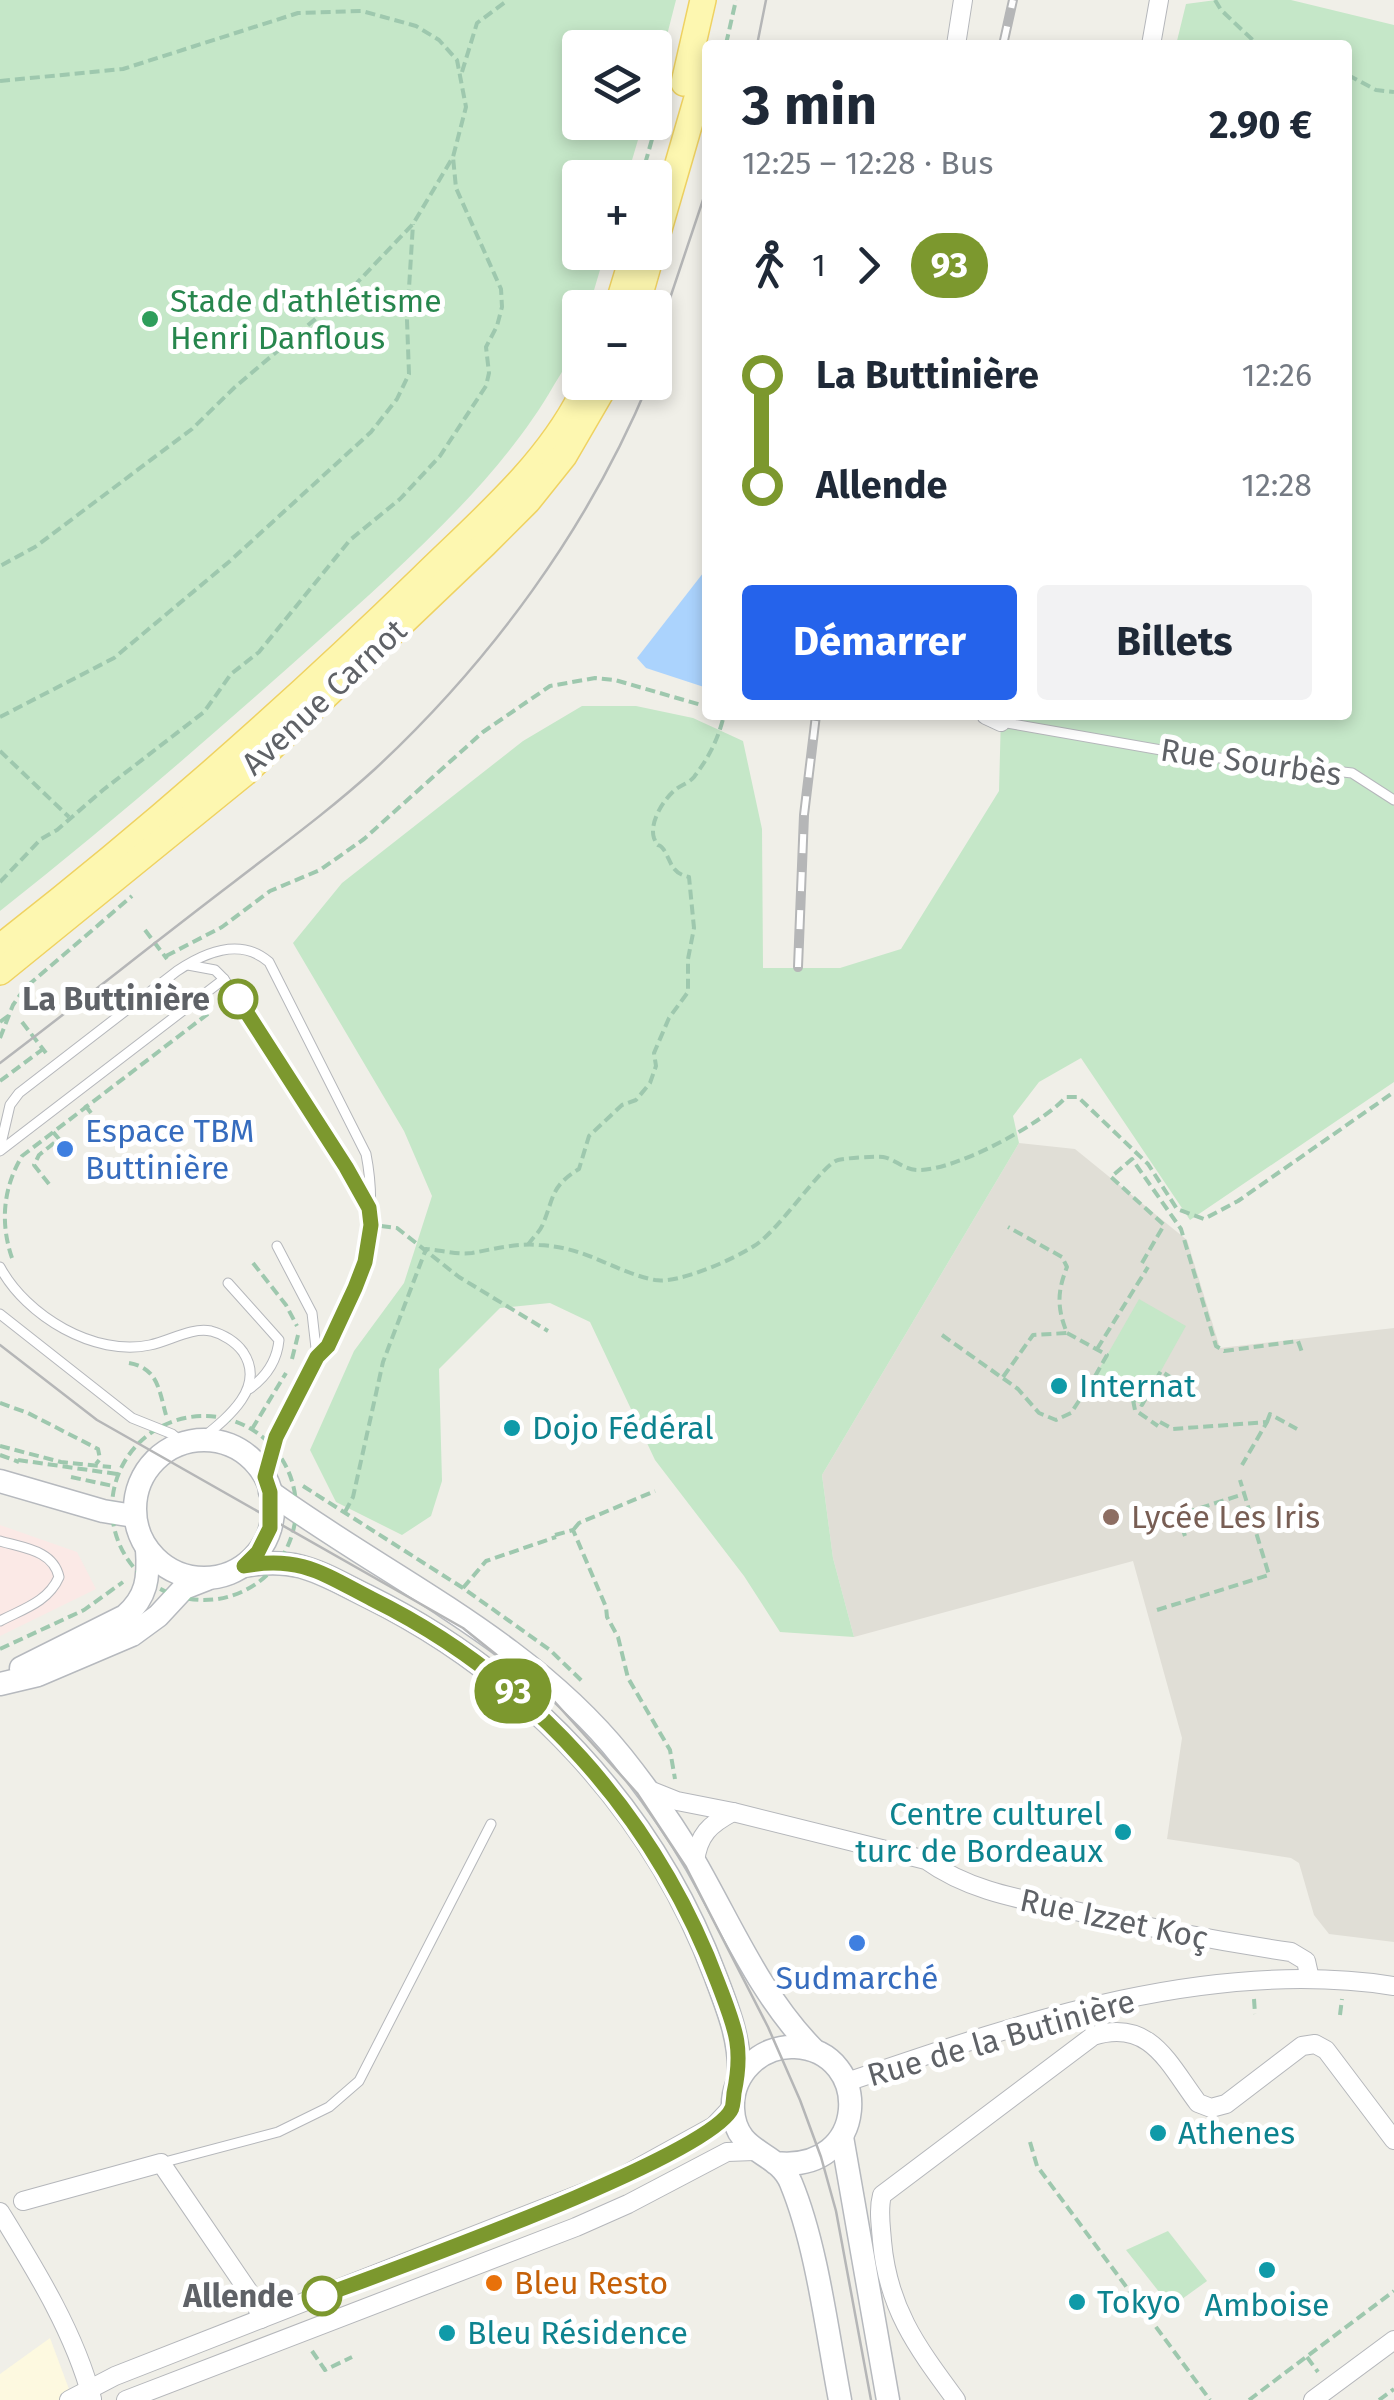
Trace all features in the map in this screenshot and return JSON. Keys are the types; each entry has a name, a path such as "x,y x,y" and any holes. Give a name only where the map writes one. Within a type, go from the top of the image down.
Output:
{"main road":[{"path":"661,160 703,0"},
{"path":"711,40 720,0"},
{"path":"672,184 702,81"},
{"name":"Avenue Carnot","path":"0,947 228,761 350,648 511,489 549,445 578,400"},
{"name":"Avenue Carnot","path":"0,972 245,772 472,556 528,500 564,456 597,400"}],"street":[{"path":"957,40 963,0"},
{"path":"1152,40 1159,0"},
{"path":"0,1682 32,1661 135,1608 143,1598 148,1580 147,1550 134,1516 144,1475 162,1456 192,1441 232,1445 245,1453 268,1484 469,1620 530,1667 587,1720 646,1788 695,1862 770,1993 814,2050 839,2069 847,2082 849,2120 832,2148 812,2161 794,2165 775,2162 754,2151 735,2124 732,2108 740,2058 730,2014 690,1917 640,1829 540,1714 481,1665 384,1605 289,1562 244,1566"},
{"path":"0,1482 103,1512 134,1516"},
{"path":"0,1682 38,1675 132,1636 184,1588 244,1566 258,1552 270,1528 268,1484"},
{"path":"147,1550 163,1566 184,1576 207,1579"},
{"name":"Rue Izzet Koç","path":"646,1788 677,1801 926,1860 950,1877 992,1892 1186,1936 1292,1952 1306,1961 1310,1979"},
{"path":"695,1862 706,1829 734,1812"},
{"name":"Rue de la Butinière","path":"847,2082 1008,2030 1198,1987 1252,1980 1310,1979 1394,1986"},
{"path":"956,2400 922,2355 898,2314 884,2256 879,2206 882,2195 1093,2036 1111,2030 1130,2031 1147,2039 1198,2103 1210,2108 1226,2104 1302,2046 1315,2044 1326,2050 1394,2140"},
{"path":"739,2078 751,2062 777,2048 814,2050"},
{"path":"69,2400 261,2319 616,2180 714,2126 732,2108"},
{"path":"842,2137 888,2400"},
{"path":"126,2400 593,2219 726,2152 754,2151"},
{"path":"775,2162 792,2185 807,2238 840,2400"},
{"path":"22,2201 161,2163 255,2301 261,2319"},
{"path":"0,2212 83,2368 90,2394"},
{"path":"1313,2400 1394,2340"}],"lane":[{"name":"Rue Sourbès","path":"1004,720 1184,754 1352,773 1394,800"},
{"path":"0,1150 10,1105 19,1093 186,965 233,948 248,950 269,962 366,1154 371,1178 371,1225 365,1262 355,1288 328,1346 317,1357 276,1437 268,1484"},
{"path":"186,965 203,965 224,979 369,1208"},
{"path":"0,1150 224,979"},
{"path":"277,1246 312,1313 317,1357"},
{"path":"0,1314 132,1418 192,1441 224,1419 248,1389 248,1362 230,1339 204,1330 131,1347 81,1337 25,1299 1,1272"},
{"path":"228,1283 279,1340 278,1352 262,1380 248,1389"},
{"path":"0,1542 44,1554 59,1577 54,1589 42,1600 0,1621"},
{"path":"161,2163 278,2132 329,2108 359,2080 491,1824"}],"path":[{"path":"461,74 476,23 508,0"},
{"path":"727,40 736,0"},
{"path":"1215,0 1253,40"},
{"path":"0,81 123,69 298,12 362,11 416,26 439,40 457,60 466,107 453,157 413,224 352,288 235,387 192,429 34,547 0,566"},
{"path":"1352,77 1376,90 1394,92"},
{"path":"0,882 41,839 204,712 232,674 260,652 350,540 418,482 452,440 486,386 486,348 502,307 501,289 456,188 453,157"},
{"path":"0,717 114,658 245,548 370,432 397,399 408,374 413,224"},
{"path":"165,956 222,927 270,891 320,870 364,839 483,732 550,686 595,678 615,680 702,704"},
{"path":"528,1245 542,1227 554,1191 579,1170 589,1136 622,1106 636,1100 650,1083 656,1066 654,1053 669,1018 688,992 688,959 694,928 689,878 679,875 668,864 664,850 652,834 661,804 678,787 692,781 705,757 714,750 723,720"},
{"path":"0,751 70,818"},
{"path":"19,1270 11,1256 4,1226 8,1189 22,1156 209,1014"},
{"path":"0,1022 8,1016 0,1038"},
{"path":"38,1042 46,1036"},
{"path":"0,1080 43,1050"},
{"path":"426,1249 468,1254 497,1246 528,1245 587,1252 658,1280 678,1279 715,1268 754,1246 803,1199 826,1165 840,1159 885,1157 916,1170 940,1168 1004,1140 1066,1097 1078,1097 1148,1164 1177,1209 1204,1219 1238,1201 1394,1092"},
{"path":"49,1184 34,1165 39,1155 59,1139 54,1132"},
{"path":"1142,1263 1164,1225 1111,1177 1132,1160 1181,1229 1216,1346 1224,1350 1298,1341 1303,1354"},
{"path":"371,1225 397,1228 459,1276 548,1331"},
{"path":"1008,1226 1062,1258 1067,1267 1059,1287 1058,1311 1067,1332"},
{"path":"344,1512 353,1497 383,1362 426,1249"},
{"path":"1097,1349 1148,1267"},
{"path":"942,1334 1003,1377 1039,1414 1056,1420 1071,1414 1108,1355 1067,1332 1033,1335 1003,1377"},
{"path":"126,1363 147,1368 153,1374 166,1414"},
{"path":"1094,1378 1142,1405 1161,1371 1182,1386"},
{"path":"1133,1400 1135,1410 1174,1430 1266,1422"},
{"path":"0,1402 98,1450 100,1458 96,1464"},
{"path":"1242,1466 1270,1414 1297,1430"},
{"path":"0,1455 56,1474 114,1486 117,1474 140,1444 158,1430 185,1418 224,1419"},
{"path":"0,1446 61,1462 111,1467"},
{"path":"9,1459 117,1474"},
{"path":"1157,1610 1269,1575 1240,1480"},
{"path":"464,1588 486,1561 574,1530 579,1524 654,1490"},
{"path":"1185,1536 1178,1515 1244,1494"},
{"path":"574,1530 604,1602 606,1617 618,1637 628,1678 670,1750 676,1782"},
{"path":"269,1573 279,1576"},
{"path":"0,1649 84,1610 129,1574"},
{"path":"1030,2142 1037,2166 1210,2400"},
{"path":"1250,2400 1394,2291"},
{"path":"1379,2400 1394,2388"}],"shaded area":[{"name":"Lycée Les Iris","path":"1019,1143 1075,1149 1187,1240 1220,1348 1394,1328 1394,1942 1329,1934 1314,1915 1299,1863 1291,1858 1167,1839 1182,1738 1133,1561 854,1637 833,1558 822,1475"},
{"path":"0,1525 77,1552 96,1589 0,1636"},
{"path":"50,2338 73,2400 0,2400 0,2374"}],"green space":[{"path":"0,0 676,0 668,30 562,30 562,140 638,140 632,160 562,160 562,270 600,270 594,290 562,290 562,372 532,420 477,488 381,584 161,779 0,911"},
{"path":"1291,0 1394,25 1394,1082 1190,1220 1081,1058 1039,1082 1013,1116 1019,1143 822,1475 833,1558 854,1637 780,1632 744,1576 655,1460 590,1322 550,1303 500,1308 439,1369 442,1481 431,1516 402,1535 336,1502 310,1450 354,1351 404,1283 432,1196 404,1131 293,943 342,883 523,741 582,706 636,706 693,718 743,741 762,829 763,968 840,968 901,949 999,791 1001,720 1352,720 1352,40 1177,40 1186,4"},
{"path":"1139,1299 1186,1326 1142,1405 1094,1378"},
{"path":"1168,2231 1207,2281 1171,2307 1126,2250"}],"water":[{"path":"702,574 702,686 646,668 637,658"}],"tram line":[{"path":"758,40 766,0"},
{"path":"672,292 702,203"},
{"path":"0,1063 323,813 418,727 497,638 533,590 597,489 641,400"},
{"path":"0,1345 97,1420 463,1628 553,1700 637,1793 686,1867 768,2027 800,2100 836,2211 871,2400"}],"railway":[{"path":"1004,40 1013,0"},
{"path":"798,967 804,815 815,720"}],"bus line":[{"name":"93","path":"238,999 346,1167 369,1208 371,1225 370,1244 355,1288 328,1346 317,1357 276,1437 265,1477 270,1492 270,1528 258,1552 244,1566 289,1562 384,1605 481,1665 540,1714 622,1805 670,1878 708,1954 730,2014 740,2058 732,2108 725,2118 687,2142 563,2204 322,2296"}],"place":[{"name":"Stade d'athlétisme Henri Danflous","path":"150,319"},
{"name":"La Buttinière","path":"238,999"},
{"name":"Espace TBM Buttinière","path":"65,1149"},
{"name":"Internat","path":"1059,1386"},
{"name":"Dojo Fédéral","path":"512,1428"},
{"name":"Lycée Les Iris","path":"1111,1517"},
{"name":"Centre culturel turc de Bordeaux","path":"1123,1832"},
{"name":"Sudmarché","path":"857,1943"},
{"name":"Athenes","path":"1158,2133"},
{"name":"Amboise","path":"1267,2270"},
{"name":"Bleu Resto","path":"494,2283"},
{"name":"Allende","path":"322,2296"},
{"name":"Tokyo","path":"1077,2302"},
{"name":"Bleu Résidence","path":"447,2333"}]}
